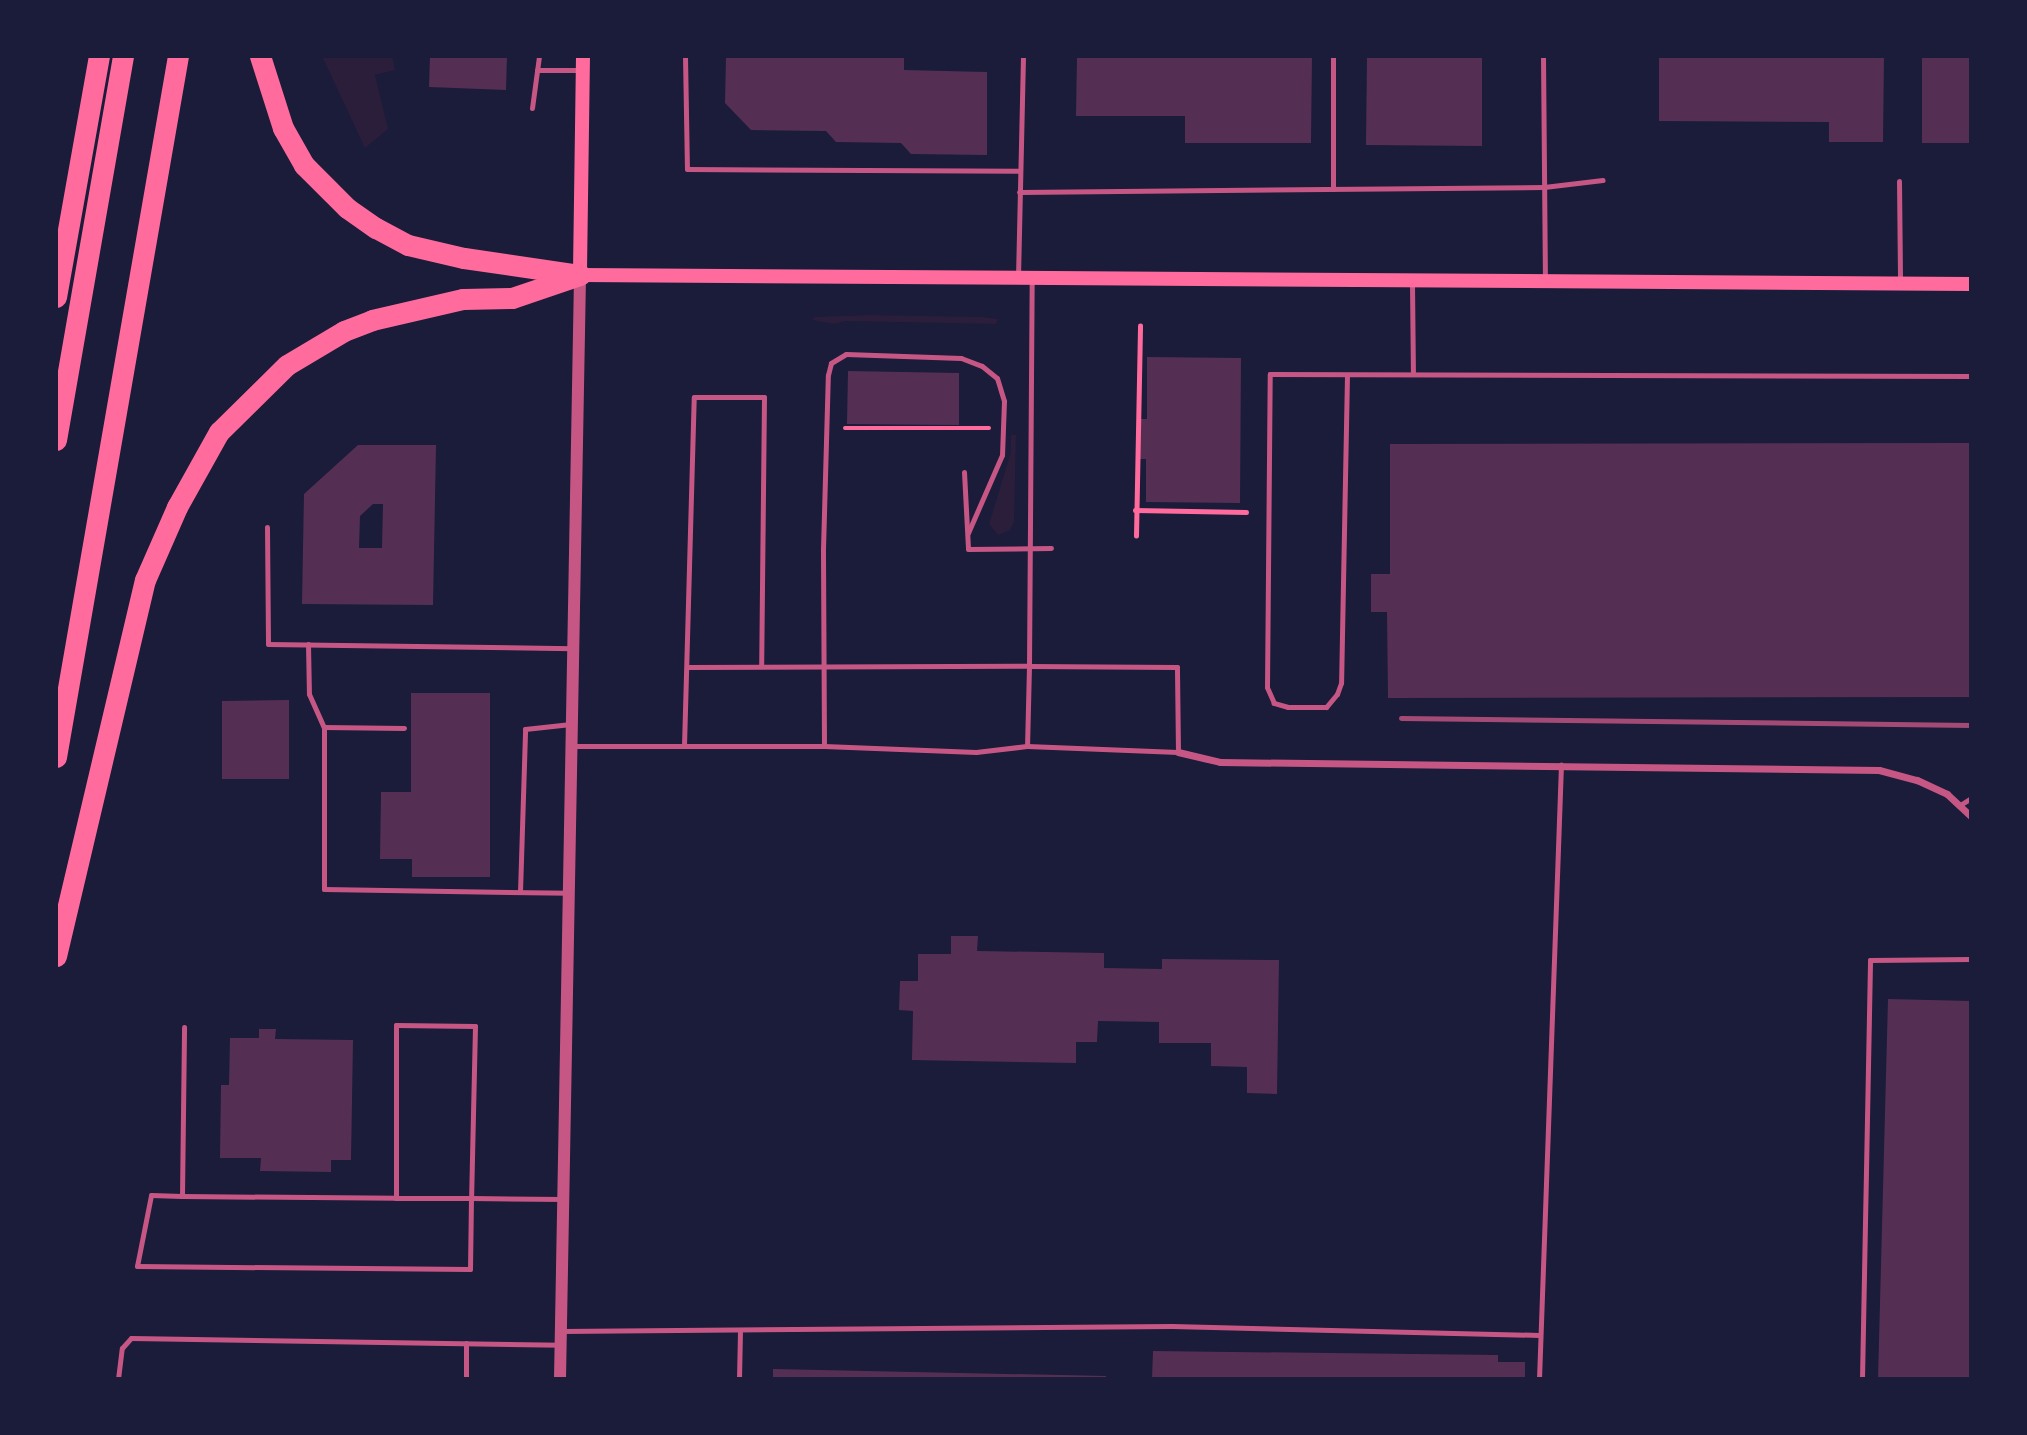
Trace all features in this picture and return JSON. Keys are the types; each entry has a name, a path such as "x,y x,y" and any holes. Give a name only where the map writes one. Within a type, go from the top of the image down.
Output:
{"highway":[{"path":"56,297 99,56"},
{"path":"56,440 123,56"},
{"path":"56,757 178,56"},
{"path":"260,56 283,128 304,165 347,208 376,228 408,245 464,258 580,275"},
{"path":"56,956 145,580 177,507 219,432 287,365 344,331 372,320 463,299 512,298 580,275"}],"main road":[{"path":"583,63 580,275 1971,284"}],"street":[{"path":"560,1379 580,275"},
{"path":"1178,752 1220,762 1561,764 1879,770 1917,780 1947,794 1971,816"}],"lane":[{"path":"532,108 539,56"},
{"path":"685,56 687,169 1020,171"},
{"path":"1023,56 1019,192 1025,278 1030,548 1027,746"},
{"path":"1333,56 1333,189"},
{"path":"1543,56 1545,281"},
{"path":"537,70 583,63"},
{"path":"1019,192 1544,187 1603,180"},
{"path":"1899,181 1900,283"},
{"path":"1412,280 1413,374"},
{"path":"824,746 821,665 828,375 831,363 846,354 961,358 982,366 997,378 1004,401 1002,455 968,533"},
{"path":"1347,375 1341,683 1337,694 1326,707 1288,707 1274,703 1267,687 1270,374 1971,376"},
{"path":"684,746 694,397 764,397 761,665"},
{"path":"964,472 968,549 1051,548"},
{"path":"267,527 268,644 573,648"},
{"path":"308,644 309,694 324,727 324,889 569,893"},
{"path":"571,746 824,746 976,752 1027,746 1178,752 1177,667 687,667"},
{"path":"520,892 525,729 571,724"},
{"path":"324,727 404,728"},
{"path":"1539,1379 1561,764"},
{"path":"1960,805 1971,798"},
{"path":"1862,1379 1870,960 1971,959"},
{"path":"396,1198 396,1025 475,1026 471,1198 470,1269 137,1266 151,1195 182,1196 396,1198 471,1198 563,1199"},
{"path":"182,1196 184,1027"},
{"path":"561,1331 1172,1326 1539,1335"},
{"path":"739,1379 740,1331"},
{"path":"118,1379 122,1348 131,1338 561,1345"},
{"path":"466,1343 466,1379"}],"path":[{"path":"1136,536 1140,326"},
{"path":"845,428 1004,428"},
{"path":"1135,510 1246,512"}],"shaded area":[{"path":"322,56 392,56 395,70 375,75 388,129 365,148"},
{"path":"868,315 998,319 996,324 845,321 834,324 812,320 815,317"},
{"path":"1011,435 1016,435 1014,522 1010,530 998,535 989,524 1011,452"}],"building":[{"path":"430,56 507,56 506,90 429,87"},
{"path":"726,56 904,56 904,70 987,72 987,155 911,154 901,143 836,142 826,131 751,130 725,103"},
{"path":"1077,56 1312,56 1311,143 1185,143 1185,116 1076,116"},
{"path":"1367,56 1482,56 1482,146 1366,145"},
{"path":"1659,56 1884,56 1883,142 1829,142 1829,122 1659,121"},
{"path":"1922,56 1971,56 1971,143 1922,143"},
{"path":"1147,357 1241,358 1240,503 1146,502 1146,459 1139,459 1139,419 1147,419"},
{"path":"848,371 959,373 959,425 847,424"},
{"path":"1971,443 1971,697 1388,698 1387,612 1371,612 1371,574 1390,574 1390,444"},
{"path":"358,445 436,445 433,605 302,604 304,494","holes":["373,504 383,504 382,548 359,548 360,516"]},
{"path":"411,693 490,693 490,877 412,877 412,859 380,859 381,792 411,792"},
{"path":"289,700 289,779 222,779 222,701"},
{"path":"951,936 978,936 977,951 1104,953 1104,968 1162,969 1162,959 1279,960 1277,1094 1247,1093 1247,1067 1211,1066 1211,1043 1159,1043 1159,1022 1098,1021 1097,1042 1076,1042 1076,1063 912,1060 913,1011 899,1010 900,981 918,981 918,954 951,954"},
{"path":"1888,999 1971,1001 1971,1379 1878,1379"},
{"path":"259,1029 276,1029 275,1039 353,1040 351,1160 331,1160 331,1172 260,1171 261,1158 220,1158 221,1085 229,1085 230,1038 259,1038"},
{"path":"1153,1351 1498,1355 1498,1362 1525,1362 1525,1379 1152,1379"},
{"path":"773,1369 1106,1376 1106,1379 773,1379"}],"railway":[{"path":"1401,718 1971,725"}]}
